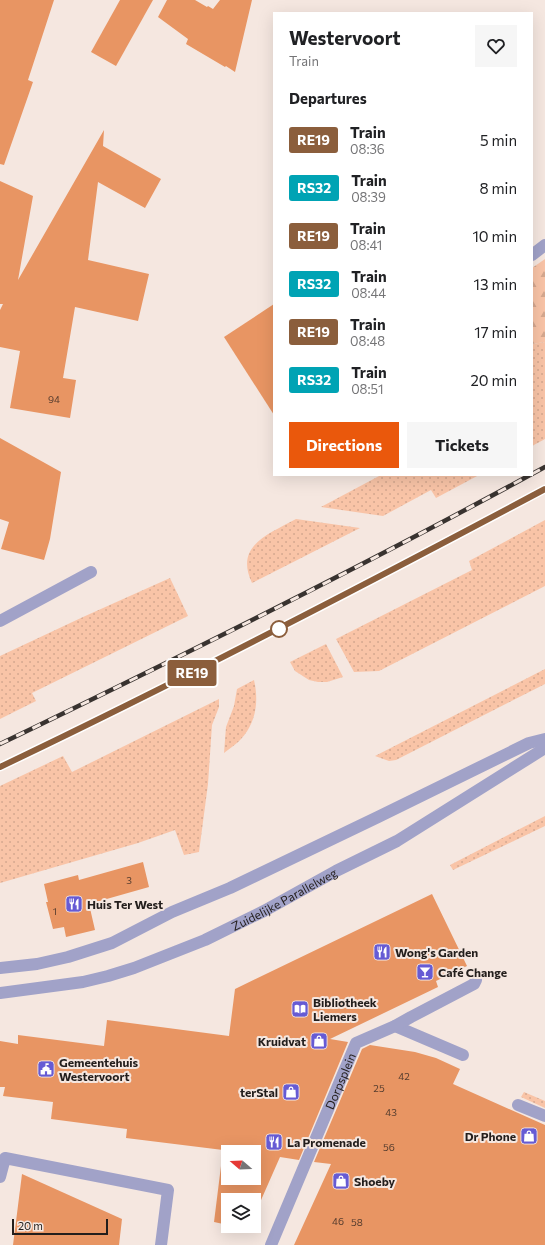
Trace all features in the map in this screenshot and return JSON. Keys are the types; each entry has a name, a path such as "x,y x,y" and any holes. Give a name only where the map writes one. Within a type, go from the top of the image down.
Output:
{"street":[{"path":"533,254 545,245"},
{"path":"0,621 91,572"},
{"path":"0,968 37,964 68,957 112,943 172,912 230,888 529,743 545,739"},
{"name":"Zuidelijke Parallelweg","path":"0,993 83,982 108,976 134,968 205,940 264,911 336,871 397,841 545,748"},
{"name":"Dorpsplein","path":"271,1245 356,1043 395,1026 474,984 476,980"},
{"path":"395,1026 463,1055"},
{"path":"518,1105 545,1116"},
{"path":"0,1177 5,1158 168,1190 161,1245"}],"green space":[{"path":"545,259 545,342 533,344 533,267"},
{"path":"545,342 545,439 533,445 533,344"},
{"path":"379,476 477,476 436,498 431,490 383,516 321,507"},
{"path":"296,519 360,528 252,583 248,570 247,559 251,550 257,542 265,536"},
{"path":"545,520 545,586 379,671 354,672 336,639 472,570 469,561"},
{"path":"170,578 188,616 32,693 36,701 0,719 0,656"},
{"path":"326,644 343,677 327,682 318,682 309,680 295,671 290,662"},
{"path":"545,669 545,684 396,760 389,761 375,756"},
{"path":"254,680 256,704 253,719 246,733 241,739 224,753 226,727 234,706 237,689"},
{"path":"219,699 219,707 212,725 208,784 199,852 184,855 175,830 138,843 0,883 0,786 63,756 72,772"},
{"path":"545,816 545,826 453,870 450,865"},
{"path":"524,1092 545,1101 545,1108 521,1097"}],"building":[{"path":"0,0 54,0 28,80 33,82 4,165 0,164"},
{"path":"120,0 153,0 116,66 91,52"},
{"path":"167,0 195,0 213,9 220,0 252,0 235,72 186,44 188,39 158,17"},
{"path":"104,130 103,146 161,179 145,208 98,182 88,260 149,274 138,321 75,307 63,378 76,380 70,418 10,408 20,351 0,347 0,310 3,304 0,304 0,181 33,196 18,280"},
{"path":"273,305 273,413 224,337"},
{"path":"0,438 61,472 50,539 44,560 1,549 9,522 0,519"},
{"path":"143,862 149,887 89,904 95,930 66,937 64,927 53,929 46,902 48,902 44,884 78,875 79,880"},
{"path":"432,894 467,966 436,981 438,987 330,1039 348,1042 299,1160 280,1157 261,1200 261,1193 221,1193 221,1224 214,1222 221,1166 221,1185 261,1185 261,1145 221,1145 221,1150 126,1138 127,1129 51,1119 53,1102 3,1096 5,1087 0,1087 0,1041 18,1044 18,1035 104,1046 107,1020 229,1036 235,989"},
{"path":"370,1045 415,1052 436,1058 460,1069 453,1084 545,1125 545,1245 294,1245 331,1164 314,1162 362,1049"},
{"path":"22,1174 122,1219 119,1245 13,1245"}],"railway":[{"path":"533,473 545,467"},
{"path":"0,744 266,613 399,545 528,476"},
{"path":"0,767 274,631 545,489"}],"train":[{"name":"RE19","path":"0,767 212,663 545,489"}],"place":[{"name":"Huis Ter West","path":"74,904"},
{"name":"Wong's Garden","path":"382,952"},
{"name":"Café Change","path":"425,972"},
{"name":"Bibliotheek Liemers","path":"300,1009"},
{"name":"Kruidvat","path":"319,1041"},
{"name":"Gemeentehuis Westervoort","path":"46,1069"},
{"name":"terStal","path":"291,1092"},
{"name":"Dr Phone","path":"529,1136"},
{"name":"La Promenade","path":"274,1142"},
{"name":"Shoeby","path":"341,1181"}]}
